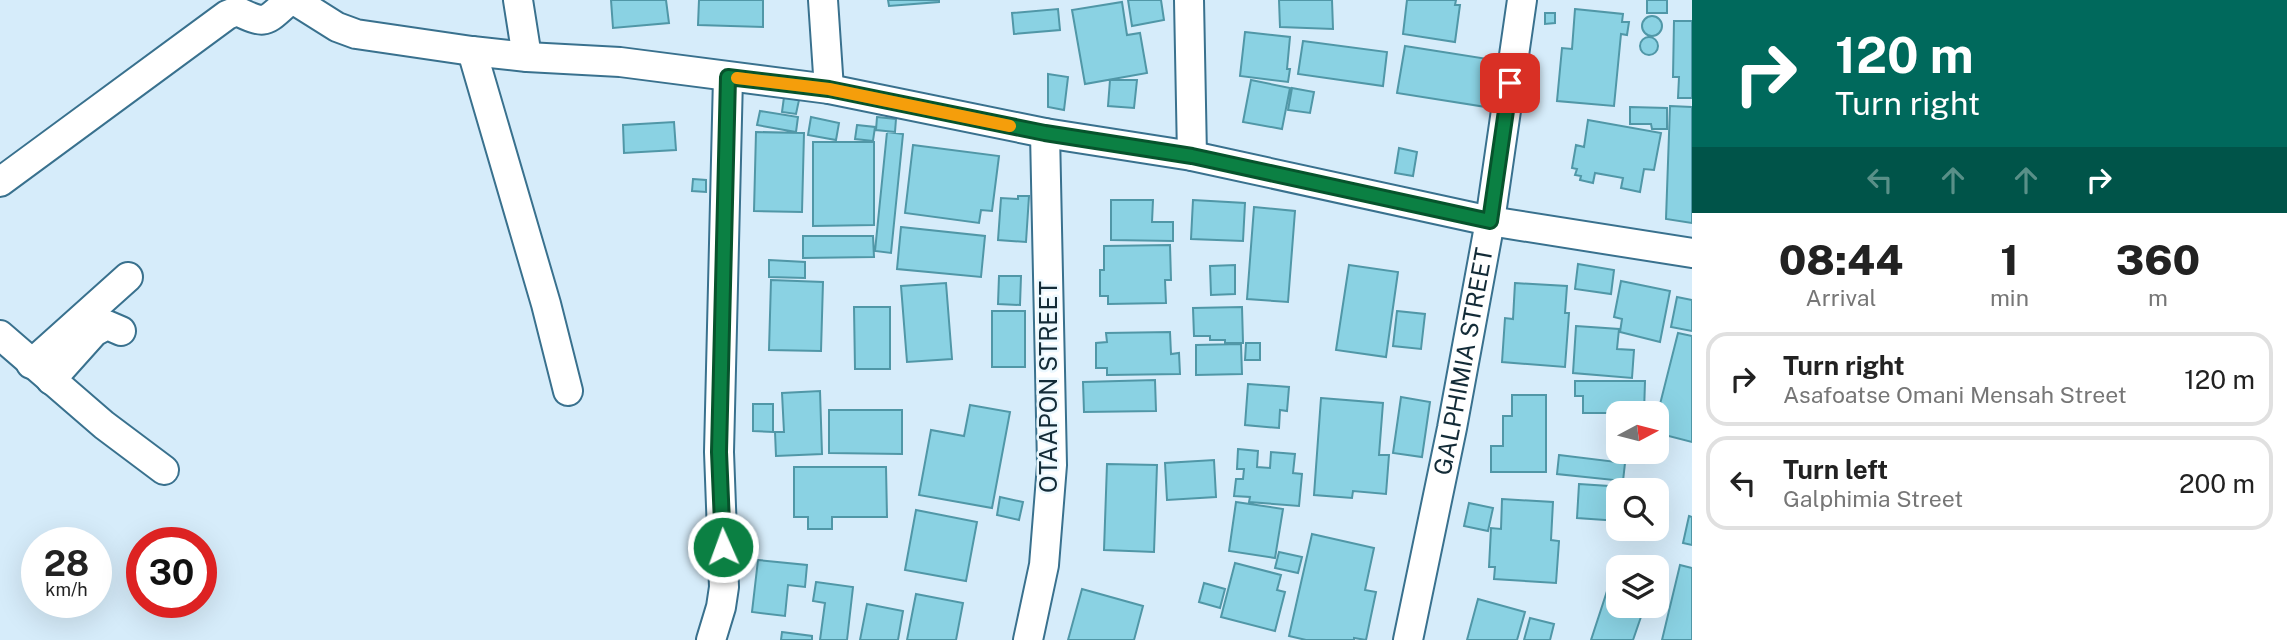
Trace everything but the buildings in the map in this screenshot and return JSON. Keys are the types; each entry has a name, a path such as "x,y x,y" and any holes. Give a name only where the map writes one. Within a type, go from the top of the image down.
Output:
{"street":[{"path":"0,182 227,15 237,11 258,21 265,21 292,0 337,27 356,34 472,51 620,62 829,89 1045,133 1192,156 1490,221 1692,253"},
{"path":"518,0 527,57"},
{"path":"823,0 829,89"},
{"path":"1189,0 1192,156"},
{"name":"GALPHIMIA STREET","path":"1408,640 1490,221 1522,0"},
{"path":"472,51 546,304 568,391"},
{"path":"711,640 724,587 719,452 728,77"},
{"name":"OTAAPON STREET","path":"1028,640 1044,565 1052,465 1045,133"},
{"path":"41,372 128,277"},
{"path":"41,372 107,325 121,331"},
{"path":"0,335 104,425 164,470"}],"slow traffic":[{"path":"737,78 829,89 1010,126"}],"route":[{"path":"723,547 719,452 728,77 829,89 1045,133 1192,156 1490,221 1510,83"}]}
